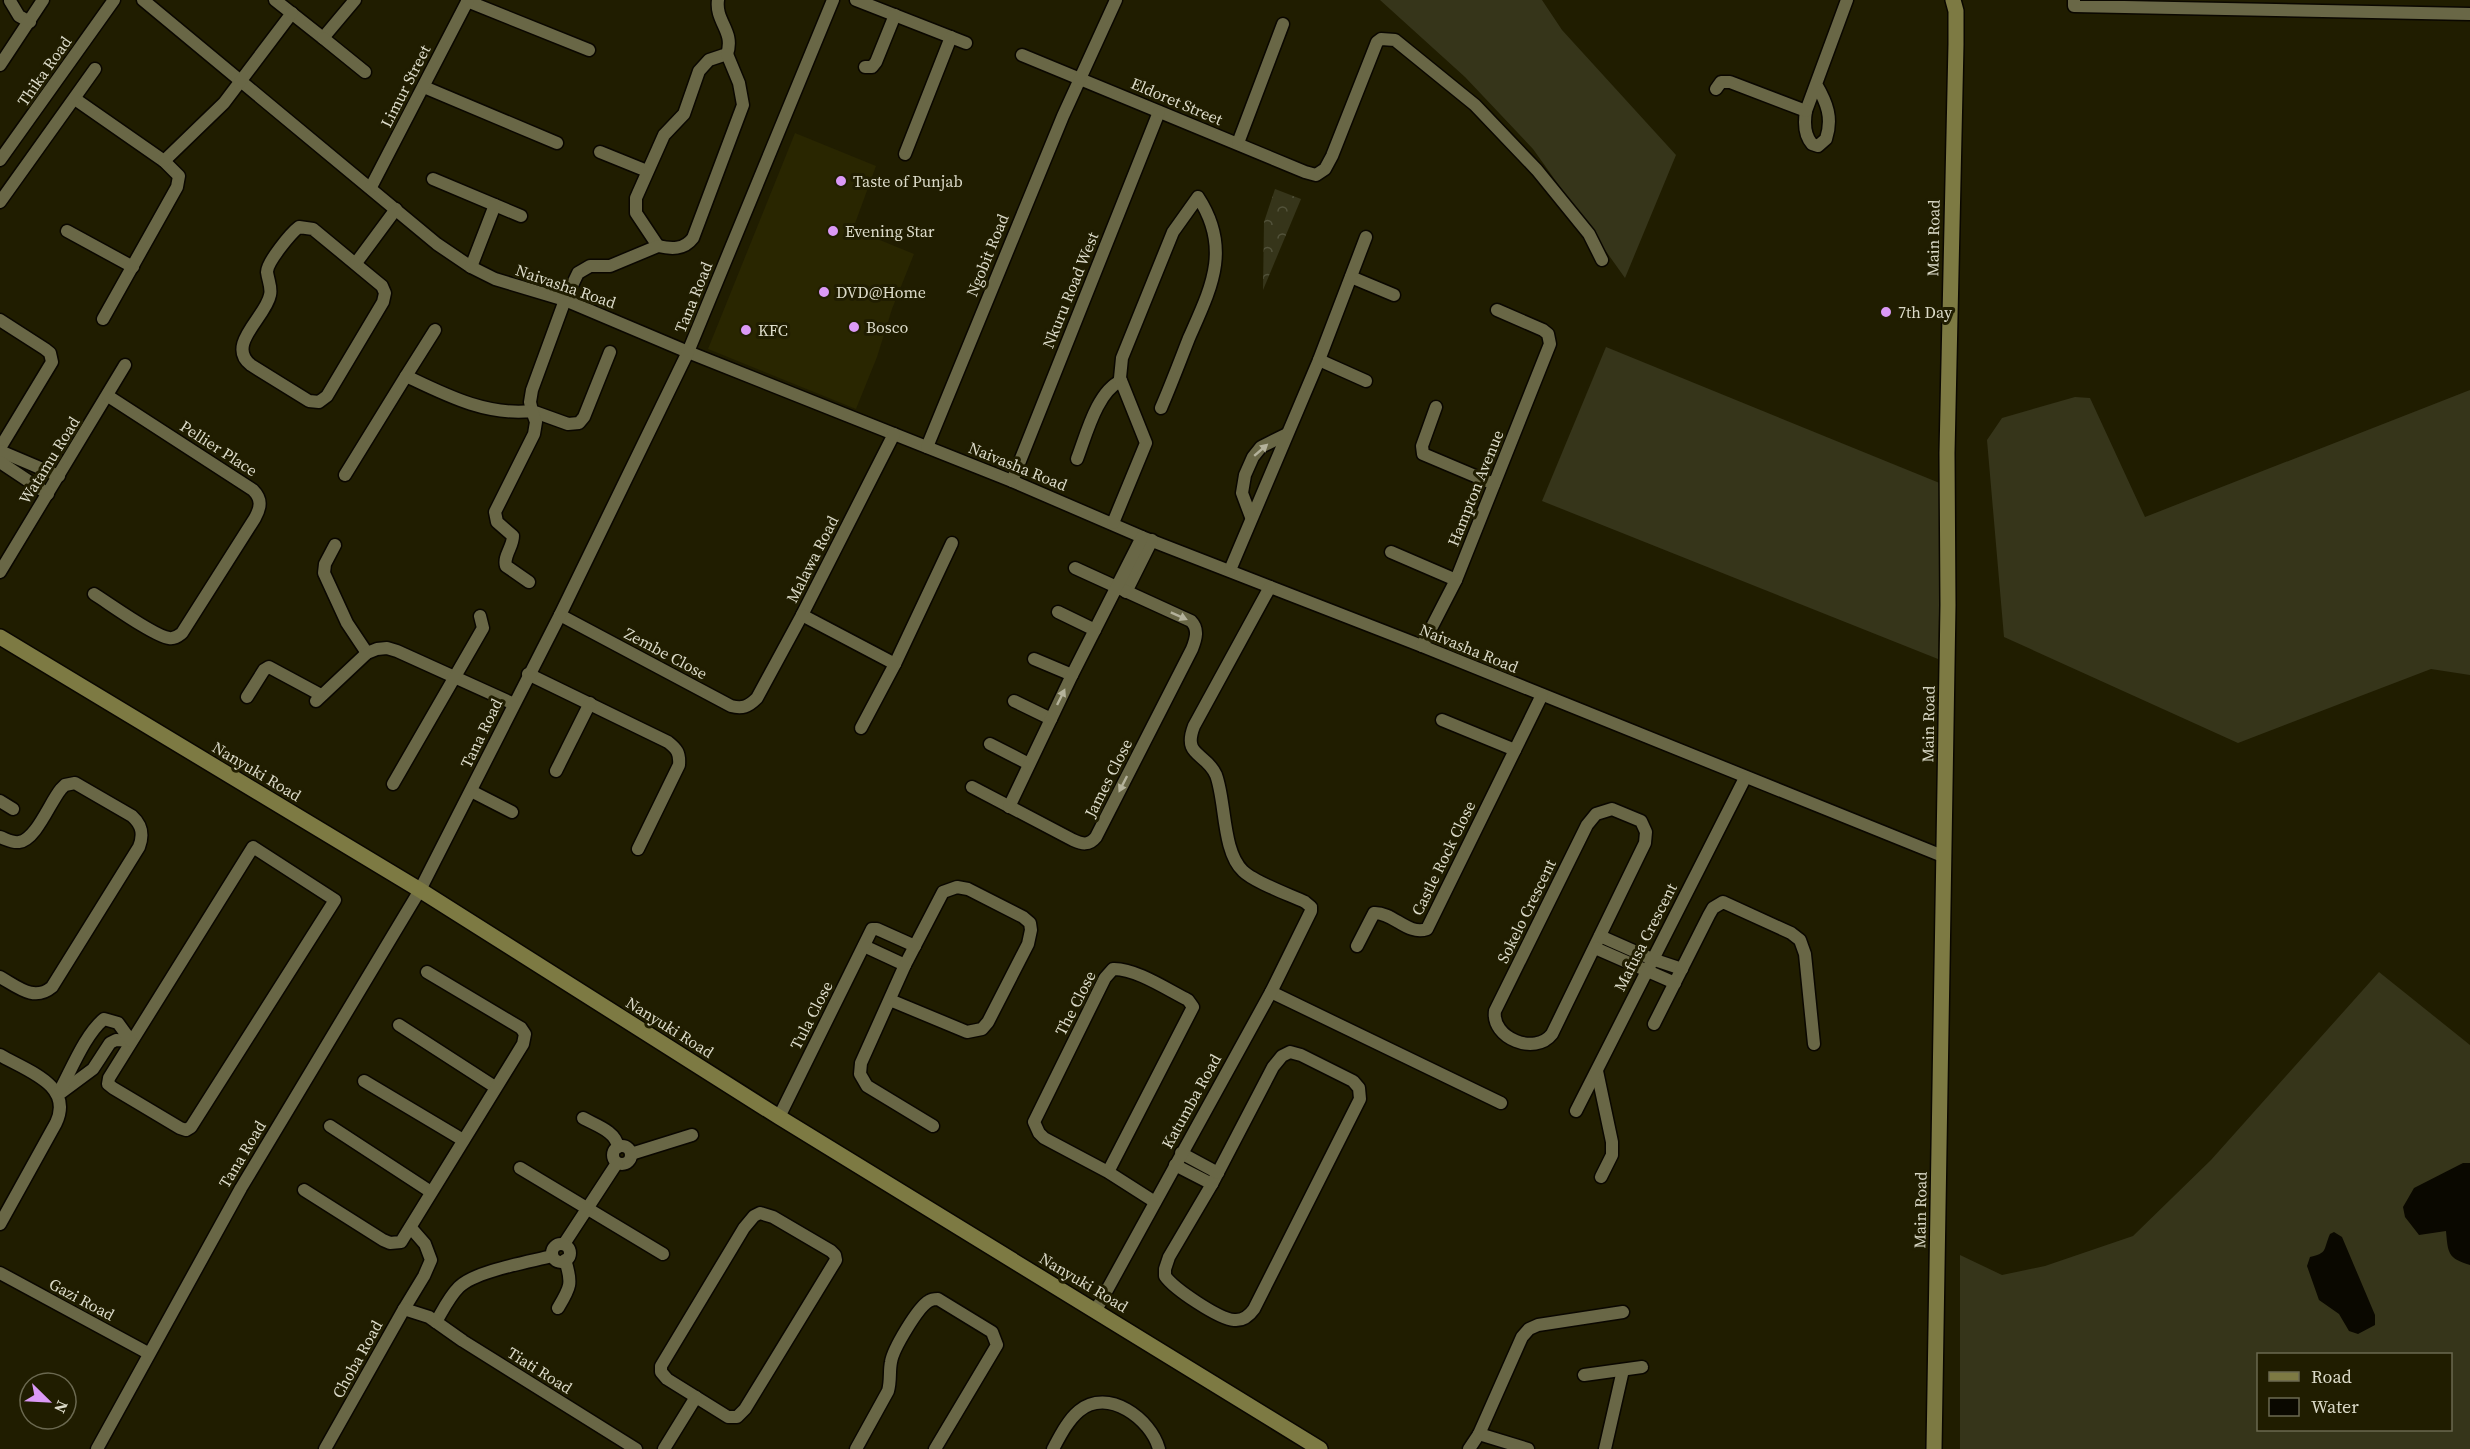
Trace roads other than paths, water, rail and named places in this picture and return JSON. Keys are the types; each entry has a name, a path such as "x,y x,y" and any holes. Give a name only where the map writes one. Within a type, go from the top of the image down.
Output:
{"street":[{"path":"0,8 10,0 19,16 30,22"},
{"path":"0,65 43,0"},
{"name":"Thika Road","path":"0,160 114,0"},
{"name":"Naivasha Road","path":"143,0 437,244 471,267 495,279 565,300 688,352 1012,481 1147,539 1422,646 1945,857"},
{"path":"275,0 365,72"},
{"path":"323,38 355,0"},
{"path":"468,0 590,50"},
{"name":"Limur Street","path":"371,187 468,0"},
{"path":"529,582 506,566 506,558 513,537 497,522 495,512 534,434 536,422 530,402 532,390 565,300 578,273 590,266 610,266 658,246 682,247 693,238 742,112 742,94 728,54 731,42 720,17 718,0"},
{"name":"Tana Road","path":"97,1449 241,1188 420,890 471,791 688,352 833,0"},
{"path":"856,0 966,43"},
{"name":"Ngobit Road","path":"927,447 1058,127 1116,0"},
{"path":"1816,84 1829,110 1829,131 1827,139 1821,145 1815,146 1810,142 1804,121 1806,111 1846,0"},
{"name":"Main Road","path":"1934,1449 1945,857 1947,453 1956,44 1954,0"},
{"path":"2074,0 2074,6 2470,14"},
{"path":"164,161 224,103 292,13"},
{"path":"865,68 872,67 876,62 895,15"},
{"path":"1238,144 1283,24"},
{"path":"905,154 951,37"},
{"name":"Eldoret Street","path":"1022,55 1305,172 1320,174 1332,156 1374,48 1381,39 1390,39 1475,105 1557,194 1593,240 1602,260"},
{"path":"658,246 638,217 635,209 636,198 664,135 684,114 699,70 709,60 728,54"},
{"path":"0,202 95,69"},
{"path":"1716,89 1722,82 1730,82 1806,111"},
{"path":"424,87 557,143"},
{"path":"75,99 164,161 176,172 178,181 103,319"},
{"name":"Nkuru Road West","path":"1012,481 1159,112"},
{"path":"600,152 647,171"},
{"path":"433,179 521,216"},
{"path":"1113,523 1146,443 1121,381 1122,358 1168,243 1178,222 1198,197 1212,227 1216,272 1161,408"},
{"path":"471,267 495,205"},
{"path":"356,263 396,209"},
{"path":"299,226 309,227 356,263 382,286 385,297 323,400 309,400 247,362 242,353 242,345 271,294 268,267 299,226"},
{"path":"67,231 133,267"},
{"path":"1230,570 1319,360 1366,237"},
{"path":"1351,277 1394,294"},
{"name":"Hampton Avenue","path":"1422,646 1456,580 1549,349 1550,338 1544,330 1497,310"},
{"path":"0,320 50,353 52,362 0,449 59,476"},
{"path":"345,475 435,330"},
{"path":"406,376 469,404 502,412 532,411 567,424 579,423 584,417 610,352"},
{"path":"1319,360 1366,381"},
{"name":"Watamu Road","path":"0,572 125,365"},
{"path":"1077,459 1101,400 1109,388 1121,381"},
{"name":"Pellier Place","path":"94,594 159,634 172,639 182,633 255,518 260,500 253,489 108,396"},
{"path":"1436,407 1422,446 1423,454 1494,484"},
{"name":"Malawa Road","path":"757,698 894,434"},
{"path":"1251,518 1242,493 1245,475 1252,458 1261,447 1287,434"},
{"path":"0,462 48,494"},
{"path":"1009,807 1095,630 1121,590 1147,539"},
{"path":"861,728 895,664 952,543"},
{"path":"335,545 325,564 324,573 347,623 367,653"},
{"path":"1391,552 1456,580"},
{"name":"James Close","path":"972,787 1082,843 1090,843 1096,837 1192,649 1196,626 1191,621 1075,568"},
{"name":"Katumba Road","path":"1096,1310 1308,922 1311,907 1305,902 1247,875 1239,867 1231,845 1216,775 1189,741 1194,726 1270,586"},
{"path":"1058,612 1095,630"},
{"name":"Zembe Close","path":"560,615 731,706 739,709 746,707 757,698"},
{"path":"802,615 895,664"},
{"path":"393,784 453,676 483,628 480,616"},
{"name":"Nanyuki Road","path":"0,637 420,890 779,1116 1320,1449"},
{"path":"246,697 264,670 269,667 319,698 367,653 387,648 514,704"},
{"path":"1034,659 1072,675"},
{"path":"528,674 668,741 680,755 675,775 638,849"},
{"name":"Castle Rock Close","path":"1357,946 1374,913 1387,915 1418,930 1427,928 1542,695"},
{"path":"1014,701 1051,719"},
{"path":"556,771 590,703"},
{"path":"1442,720 1515,750"},
{"path":"990,744 1029,764"},
{"name":"Mafusa Crescent","path":"1576,1111 1745,778"},
{"path":"0,837 16,843 25,840 34,831 61,789 65,785 75,783 132,816 142,831 139,847 52,987 46,992 33,995 0,976"},
{"path":"471,791 512,812"},
{"path":"0,801 13,809"},
{"name":"Sokelo Crescent","path":"1612,809 1641,821 1645,826 1646,839 1597,942 1548,1040 1538,1044 1526,1044 1498,1030 1496,1011 1587,825 1596,814 1612,809"},
{"path":"253,847 335,900 191,1127 186,1130 180,1128 108,1084 109,1078 131,1041 253,847"},
{"path":"890,1000 967,1032 986,1027 1028,944 1031,926 1023,917 968,889 957,887 943,892 938,899 905,965 861,1064 862,1078 867,1086 933,1126"},
{"path":"1654,1024 1709,915 1713,908 1723,902 1791,933 1800,940 1805,954 1814,1044"},
{"name":"Tula Close","path":"779,1116 872,929 877,929 915,946"},
{"path":"1597,942 1682,969"},
{"path":"1597,942 1646,972 1675,983"},
{"path":"864,946 905,965"},
{"name":"The Close","path":"1108,1172 1193,1007 1188,1000 1131,972 1120,969 1113,969 1105,978 1034,1122 1044,1138 1108,1172 1155,1202"},
{"path":"304,1190 390,1243 401,1242 523,1044 525,1035 523,1030 428,972"},
{"path":"1271,992 1501,1103"},
{"path":"58,1094 86,1042 104,1019 118,1023 131,1041"},
{"path":"399,1025 495,1087"},
{"path":"58,1094 93,1069 110,1043 116,1040 131,1041"},
{"path":"1290,1052 1301,1055 1357,1084 1360,1099 1355,1110 1254,1309 1247,1317 1239,1320 1229,1319 1209,1308 1175,1287 1166,1276 1165,1269 1169,1257 1215,1178 1273,1067 1282,1056 1290,1052"},
{"path":"0,1056 51,1086 58,1094 61,1105 60,1115 0,1224"},
{"path":"1597,1071 1612,1142 1612,1155 1601,1177"},
{"path":"364,1081 463,1140"},
{"path":"583,1118 613,1135 618,1147 613,1157 617,1163 625,1164 630,1154 626,1147 618,1147"},
{"path":"330,1126 430,1192"},
{"path":"630,1154 692,1135"},
{"path":"1178,1159 1215,1178"},
{"path":"564,1244 617,1163"},
{"path":"520,1168 663,1254"},
{"path":"760,1214 768,1215 834,1253 836,1257 834,1265 741,1415 728,1417 696,1397 663,1375 661,1366 748,1221 760,1214"},
{"name":"Choba Road","path":"325,1449 431,1260 425,1244 411,1228"},
{"path":"552,1256 556,1245 564,1244"},
{"path":"558,1308 569,1290 571,1281 566,1260 569,1250 564,1244"},
{"path":"552,1256 558,1261 566,1260"},
{"path":"404,1309 433,1320 465,1282 482,1274 552,1256"},
{"name":"Gazi Road","path":"0,1273 148,1353"},
{"path":"856,1449 891,1383 891,1362 897,1345 921,1307 930,1300 938,1299 992,1332 997,1345 935,1449"},
{"path":"1469,1449 1479,1434 1522,1336 1529,1329 1538,1325 1623,1312"},
{"name":"Tiati Road","path":"433,1320 636,1449"},
{"path":"1584,1375 1642,1367"},
{"path":"1605,1449 1623,1370"},
{"path":"664,1449 696,1397"},
{"path":"1053,1449 1080,1410 1092,1404 1104,1402 1116,1404 1140,1419 1156,1437 1159,1449"},
{"path":"1479,1434 1528,1449"}],"water":[{"path":"2463,1163 2470,1163 2470,1265 2457,1260 2450,1254 2446,1231 2419,1235 2405,1217 2403,1207 2414,1188"},
{"path":"2334,1232 2342,1237 2375,1315 2375,1325 2358,1334 2349,1331 2339,1314 2319,1300 2307,1266 2310,1257 2322,1252 2330,1234"}],"place":[{"name":"Taste of Punjab","path":"841,181"},
{"name":"Evening Star","path":"833,231"},
{"name":"DVD@Home","path":"824,292"},
{"name":"7th Day","path":"1886,312"},
{"name":"Bosco","path":"854,327"},
{"name":"KFC","path":"746,330"}]}
